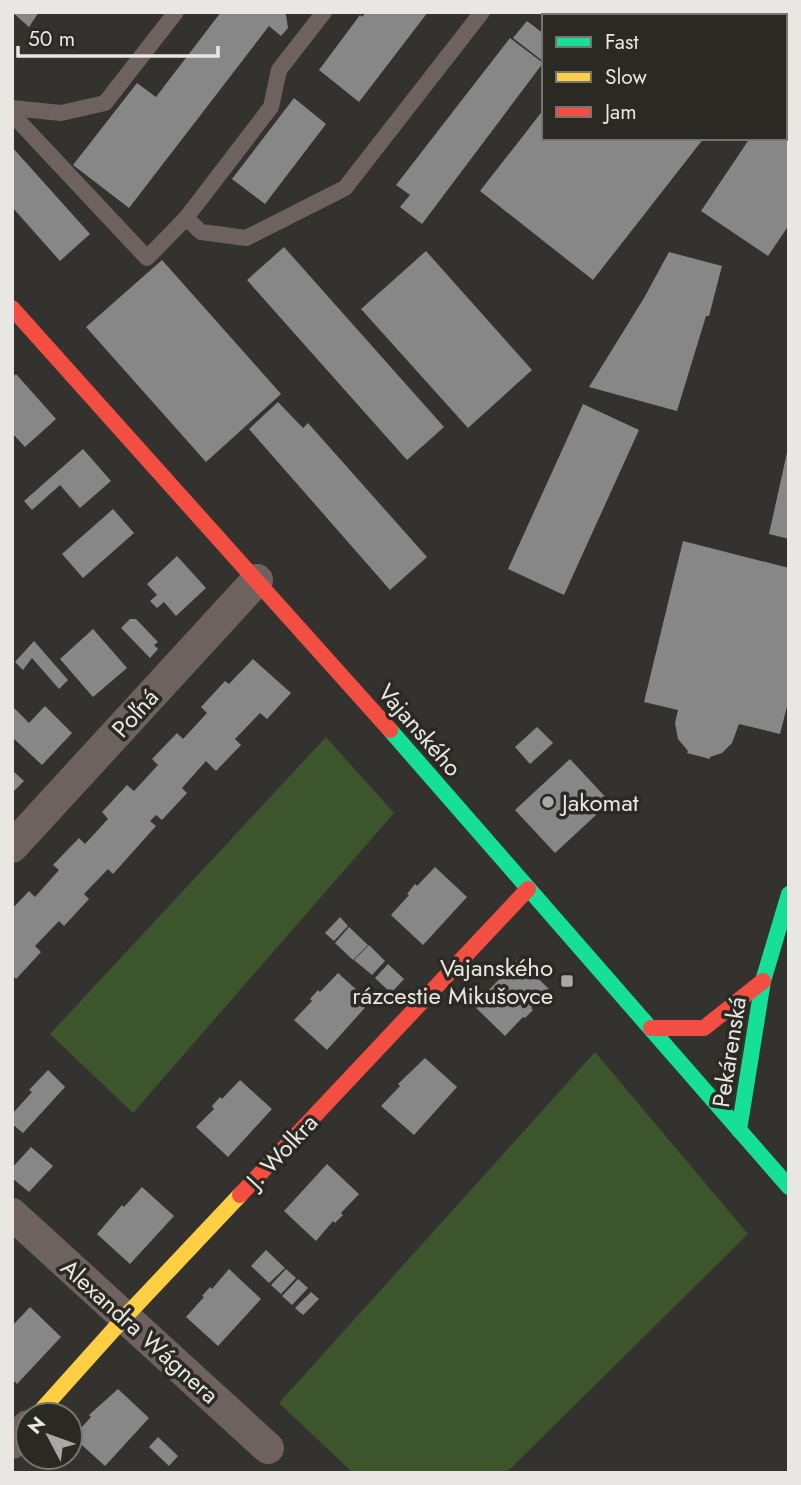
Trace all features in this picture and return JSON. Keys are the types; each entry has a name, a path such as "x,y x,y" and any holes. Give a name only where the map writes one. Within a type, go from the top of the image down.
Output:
{"main road":[{"name":"Vajanského","path":"12,308 257,580 789,1187"},
{"name":"J. Wolkra","path":"50,1401 124,1318 528,889"},
{"name":"Pekárenská","path":"738,1130 764,981 789,894"},
{"name":"Pekárenská","path":"651,1028 704,1028 764,981"}],"street":[{"name":"Poľná","path":"12,847 257,580"},
{"name":"Alexandra Wágnera","path":"12,1214 268,1448"}],"lane":[{"path":"12,108 61,113 105,103 176,12"},
{"path":"12,114 148,258 186,218 271,107 279,70 324,12"},
{"path":"186,218 201,232 246,238 345,188 482,12"}],"green space":[{"path":"326,737 394,813 133,1113 50,1034"},
{"path":"595,1052 748,1234 506,1473 353,1473 279,1403"}],"building":[{"path":"12,12 39,12 29,27"},
{"path":"221,12 283,12 288,28 281,36 269,26 129,208 73,165 137,83 156,97"},
{"path":"366,12 428,12 359,102 319,70 360,15 362,17"},
{"path":"725,12 727,14 618,14"},
{"path":"527,21 542,32 542,60 513,38"},
{"path":"510,38 542,62 422,224 400,207 410,195 396,185"},
{"path":"789,80 789,225 768,256 701,211 749,140 787,140"},
{"path":"294,98 326,124 265,204 232,179"},
{"path":"542,112 542,140 702,140 593,280 480,191"},
{"path":"12,147 90,234 60,261 12,207"},
{"path":"284,247 444,427 407,460 247,280"},
{"path":"426,251 532,370 468,428 361,309"},
{"path":"669,252 722,266 709,316 706,316 677,411 589,387"},
{"path":"162,260 281,394 206,462 86,327"},
{"path":"16,374 56,419 25,447 12,433 12,378"},
{"path":"278,402 303,428 308,423 427,557 390,590 249,429"},
{"path":"583,404 639,430 564,595 508,569"},
{"path":"789,448 789,539 769,534"},
{"path":"83,449 111,481 80,508 60,485 32,510 24,501"},
{"path":"113,509 134,533 83,578 62,554"},
{"path":"683,541 789,568 789,699 780,734 739,724 732,743 722,753 710,759 687,753 678,739 675,723 678,710 644,702"},
{"path":"177,556 206,588 176,616 164,602 157,608 150,601 157,595 147,584"},
{"path":"130,619 136,619 158,642 154,645 158,649 150,658 121,628"},
{"path":"93,629 127,668 93,697 60,659"},
{"path":"34,641 68,680 59,689 32,658 23,670 15,662"},
{"path":"253,659 291,693 267,719 260,713 235,739 241,745 216,771 206,761 182,788 187,793 162,820 156,815 150,821 156,826 113,874 108,869 84,894 89,899 64,926 59,921 35,946 41,952 16,979 12,975 12,909 29,891 35,897 59,870 53,865 79,838 85,844 108,819 102,812 127,785 134,791 158,765 152,759 177,733 183,739 207,713 201,707 225,681 229,684"},
{"path":"12,706 29,723 45,706 72,733 42,765 12,737"},
{"path":"537,727 553,743 530,764 515,747"},
{"path":"570,759 610,802 555,853 515,810"},
{"path":"12,770 24,781 12,793"},
{"path":"435,867 467,897 423,945 391,915 415,884 417,886"},
{"path":"340,917 348,926 334,941 325,933"},
{"path":"349,927 368,945 353,960 335,943"},
{"path":"369,945 385,961 372,975 354,960"},
{"path":"518,959 549,989 531,1008 533,1010 505,1036 474,1006"},
{"path":"388,964 404,979 391,993 375,978"},
{"path":"338,973 370,1002 327,1050 294,1020 312,1001 310,999 318,990 320,992"},
{"path":"425,1058 457,1087 414,1135 381,1106 400,1086 398,1084"},
{"path":"48,1070 65,1087 23,1133 12,1124 12,1114"},
{"path":"240,1080 272,1109 228,1157 196,1127 214,1109 212,1106 220,1097 222,1099"},
{"path":"31,1147 53,1166 29,1192 12,1178 12,1168"},
{"path":"327,1164 359,1194 341,1213 343,1215 335,1223 333,1221 316,1241 284,1211"},
{"path":"142,1187 174,1216 130,1264 97,1234"},
{"path":"266,1250 285,1268 269,1283 251,1266"},
{"path":"229,1269 261,1299 218,1346 186,1317 210,1287 212,1289"},
{"path":"286,1269 296,1278 281,1294 271,1285"},
{"path":"298,1279 308,1288 292,1305 282,1296"},
{"path":"311,1292 319,1299 303,1315 295,1308"},
{"path":"30,1307 61,1337 17,1384 12,1379 12,1326"},
{"path":"118,1389 149,1418 105,1466 84,1447 84,1425 91,1417 89,1415"},
{"path":"158,1437 178,1456 169,1466 149,1447"}],"traffic: fast":[{"path":"390,730 789,1187"},
{"path":"739,1130 763,981 789,894"}],"traffic: slow":[{"path":"50,1401 240,1195"}],"traffic: jam":[{"path":"12,308 390,730"},
{"path":"240,1195 528,889"},
{"path":"651,1028 704,1028 763,981"}],"place":[{"name":"Jakomat","path":"548,802"},
{"name":"Vajanského rázcestie Mikušovce","path":"567,981"}]}
